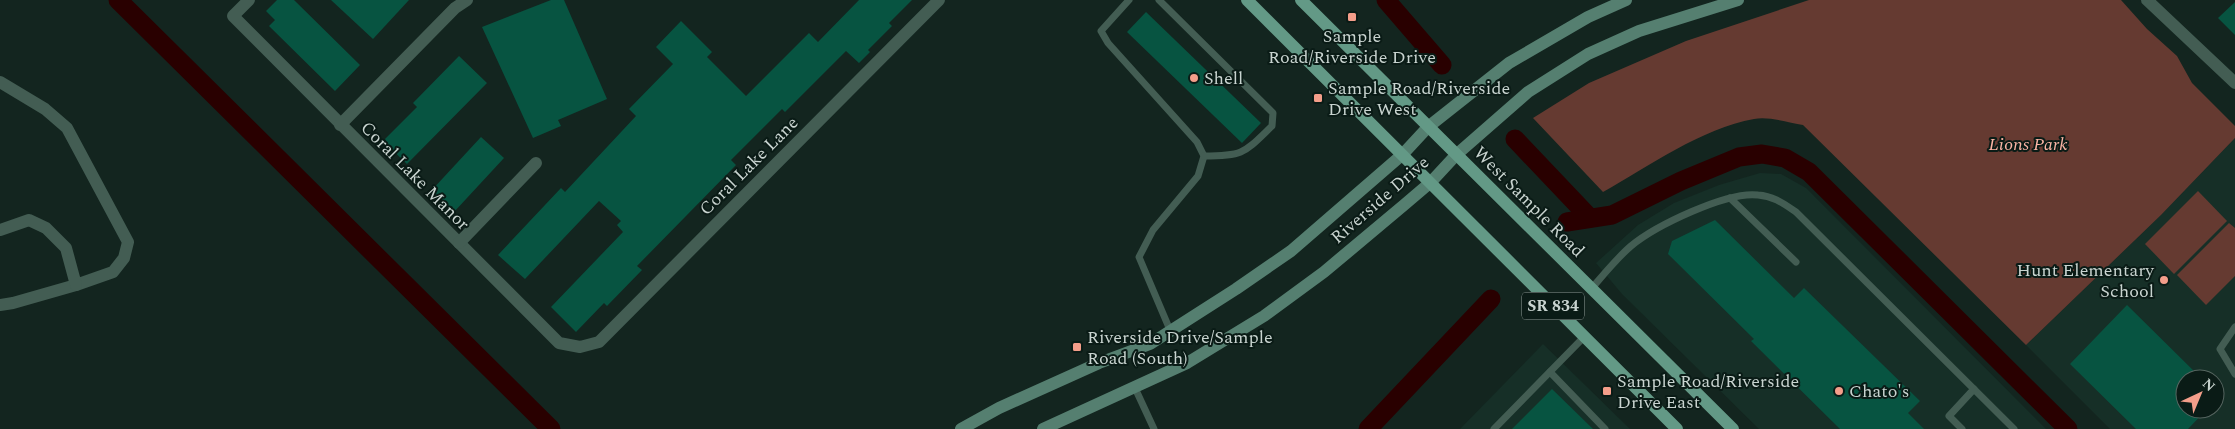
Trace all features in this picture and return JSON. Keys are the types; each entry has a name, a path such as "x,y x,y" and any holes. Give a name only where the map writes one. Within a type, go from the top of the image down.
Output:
{"main road":[{"name":"SR 834","path":"1247,0 1677,429"},
{"name":"West Sample Road","path":"1301,0 1734,429"}],"street":[{"name":"Coral Lake Manor","path":"249,0 233,16 559,343 580,347"},
{"path":"340,125 455,8 467,0"},
{"name":"Coral Lake Lane","path":"580,347 599,342 938,0"},
{"name":"Riverside Drive","path":"961,429 1008,404 1099,363 1150,344 1236,289 1291,251 1403,154 1428,127 1510,63 1588,17 1626,0"},
{"name":"Riverside Drive","path":"1043,429 1188,363 1264,316 1324,272 1431,182 1456,155 1528,92 1588,54 1639,32 1738,0"},
{"path":"2147,0 2235,83"},
{"path":"0,82 45,109 67,128 128,242 124,258 113,272 76,285 0,305"},
{"path":"459,243 536,163"},
{"path":"0,230 29,220 46,228 66,248 76,285"}],"lane":[{"path":"1129,0 1101,32 1108,43 1197,142 1204,156 1198,176 1153,230 1140,257 1170,330"},
{"path":"1159,0 1273,114 1272,126 1245,152 1229,156 1204,156"},
{"path":"1592,288 1630,246 1652,231 1677,218 1730,198 1757,194 1777,199 1796,212 2014,429"},
{"path":"1730,198 1796,262"},
{"path":"2235,327 2220,349 2235,374"},
{"path":"1494,429 1584,337"},
{"path":"1550,372 1605,429"},
{"path":"1135,388 1154,429"},
{"path":"1962,429 1949,416 1974,389"}],"shaded area":[{"name":"Hunt Elementary School","path":"2235,138 2235,429 2110,429 2026,345 2161,215"},
{"path":"1760,173 1781,174 1806,188 2046,429 1759,429 1622,294 1596,263 1638,225 1674,203 1719,185"},
{"path":"1543,344 1630,429 1460,429"}],"green space":[{"name":"Lions Park","path":"1809,0 2121,0 2147,29 2177,56 2192,83 2235,126 2235,138 2161,215 2026,345 1803,125 1766,118 1734,124 1695,139 1603,192 1533,118 1589,83 1686,41"},
{"path":"2198,191 2227,221 2174,274 2145,244"},
{"path":"2229,223 2235,228 2235,276 2206,305 2177,275"}],"building":[{"path":"277,0 294,0 360,65 335,91 269,26 275,20 266,11"},
{"path":"331,0 409,0 373,39"},
{"path":"551,0 564,0 607,99 558,120 561,126 533,138 482,27"},
{"path":"859,0 912,0 889,23 892,26 868,50 870,52 859,63 846,51 785,112 782,109 731,160 736,165 637,266 642,270 607,306 604,303 576,332 551,307 623,232 617,225 621,221 599,201 525,279 498,255 561,188 565,192 636,116 629,109 673,64 656,47 681,21 712,52 707,57 746,96 809,33 818,42"},
{"path":"2235,2 2235,35 2218,18"},
{"name":"Shell","path":"1146,12 1261,123 1242,143 1127,32"},
{"path":"459,56 487,83 407,164 383,141 417,107 413,103"},
{"path":"481,137 504,158 454,212 431,191"},
{"path":"1715,220 1794,298 1804,288 1920,401 1908,413 1924,429 1840,429 1751,341 1754,339 1668,254 1672,241"},
{"path":"2127,305 2192,369 2175,369 2175,419 2198,419 2188,429 2136,429 2070,364"},
{"path":"1552,389 1593,429 1512,429"}],"waterway":[{"path":"118,0 551,429"},
{"path":"1386,0 1442,65"},
{"path":"1515,139 1590,218"},
{"path":"1567,222 1612,215 1681,181 1739,157 1762,154 1785,158 1809,172 2068,429"},
{"path":"1368,429 1491,299"}],"place":[{"name":"Sample Road/Riverside Drive","path":"1352,17"},
{"name":"Shell","path":"1194,78"},
{"name":"Sample Road/Riverside Drive West","path":"1318,98"},
{"name":"Hunt Elementary School","path":"2164,280"},
{"name":"Riverside Drive/Sample Road (South)","path":"1077,347"},
{"name":"Sample Road/Riverside Drive East","path":"1607,391"},
{"name":"Chato's","path":"1839,391"}]}
